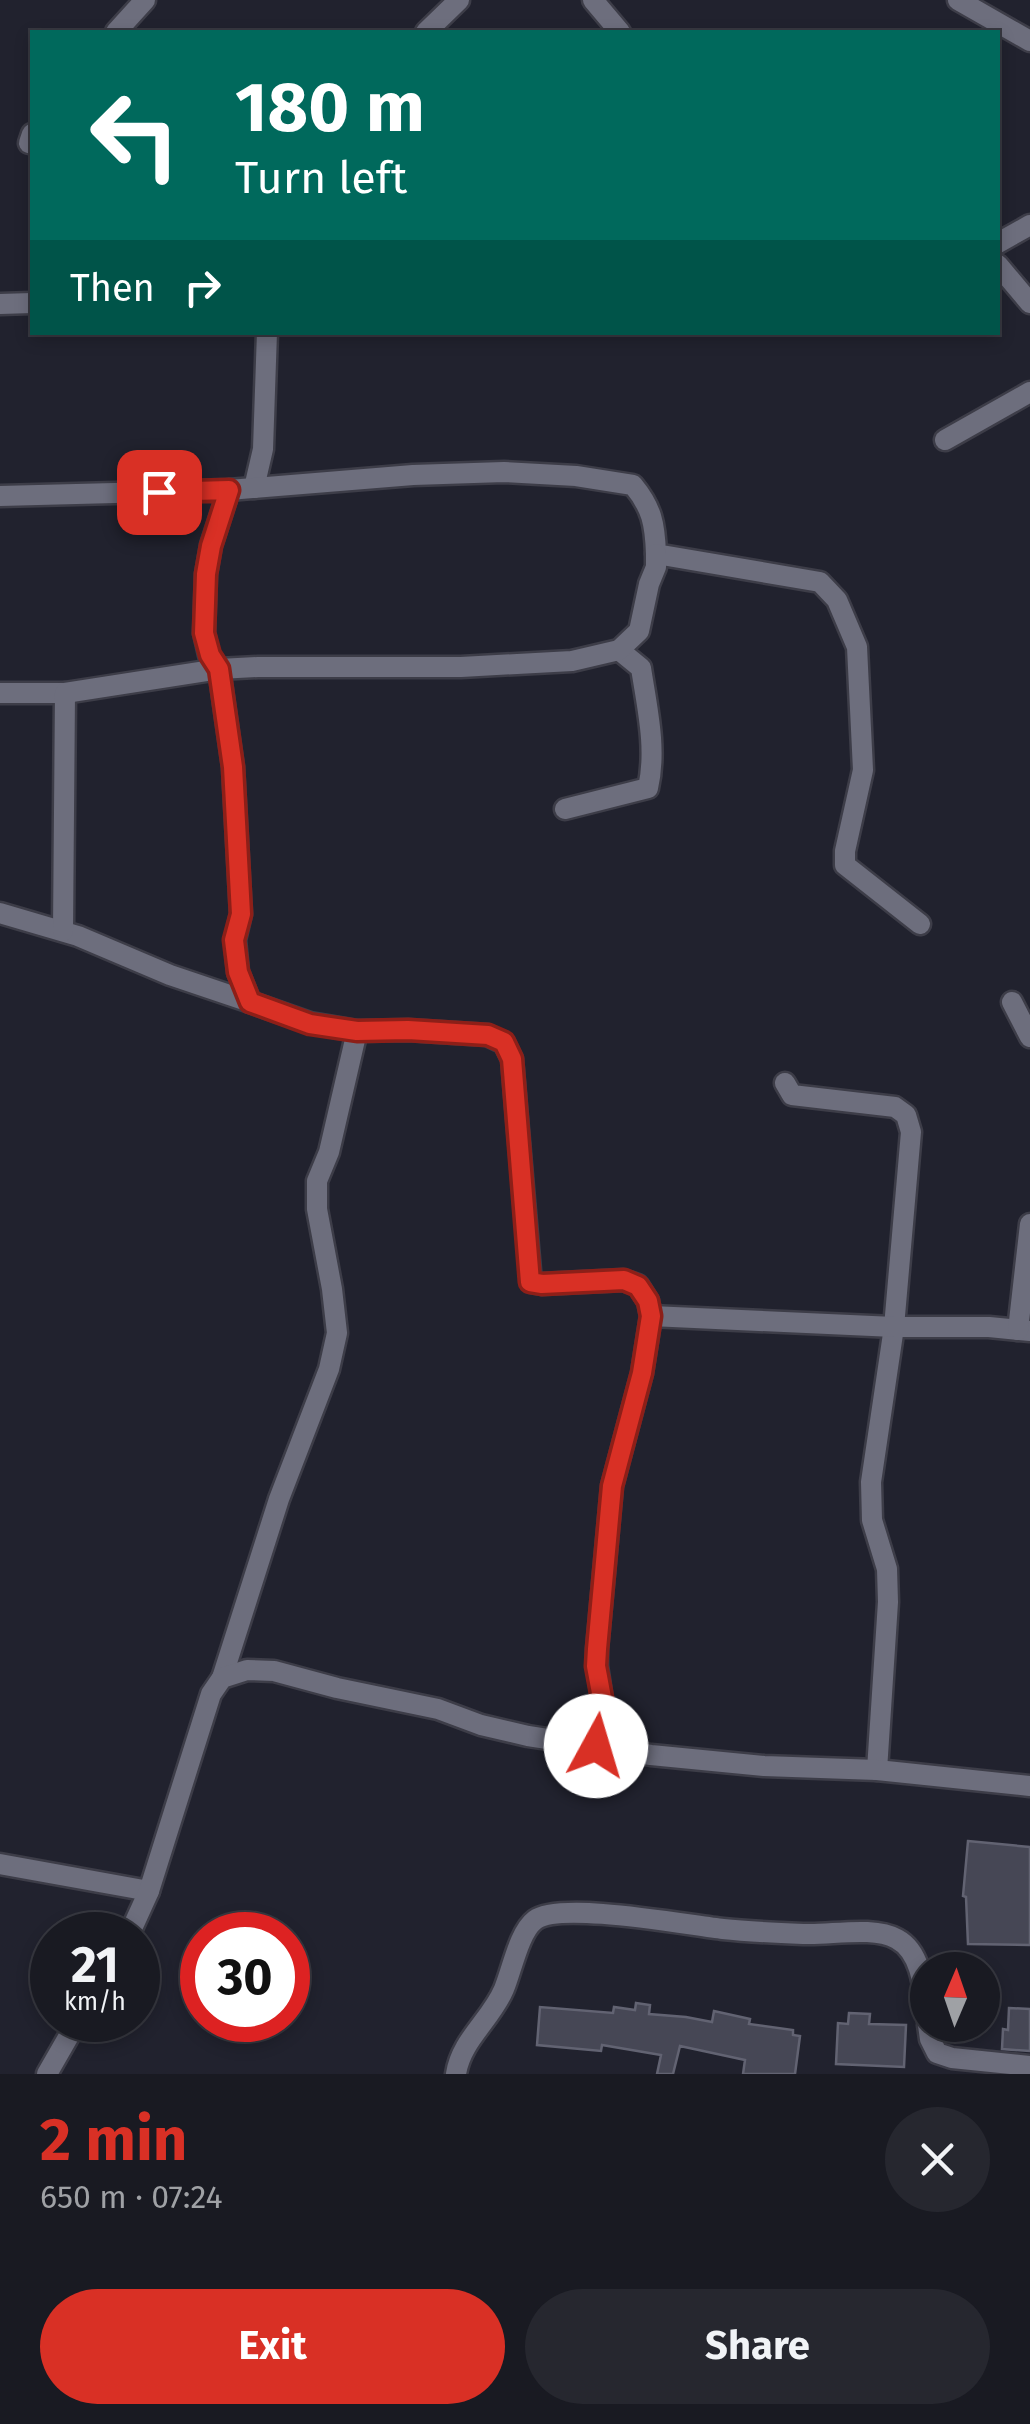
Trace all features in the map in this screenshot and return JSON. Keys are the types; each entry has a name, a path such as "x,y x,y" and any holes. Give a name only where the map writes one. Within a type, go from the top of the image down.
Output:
{"street":[{"path":"118,30 145,0"},
{"path":"428,30 459,0"},
{"path":"593,0 618,30"},
{"path":"958,0 1030,41"},
{"path":"1000,242 1030,225"},
{"path":"1000,267 1030,303"},
{"path":"0,304 30,304"},
{"path":"254,488 263,449 267,335"},
{"path":"945,440 1030,392"},
{"path":"0,496 229,490 504,472 576,476 633,485 647,502 655,528 656,567 648,584 639,631 650,723 651,775 648,788 565,809"},
{"path":"229,490 206,574 204,633 219,669 233,767 241,914 234,940 238,972 250,1002"},
{"path":"656,554 820,582 837,600 857,647 864,770 845,865 920,924"},
{"path":"0,694 65,693 258,666 443,668 572,662 619,650 639,631"},
{"path":"619,650 641,668"},
{"path":"63,931 65,693"},
{"path":"0,913 63,931 310,1024 357,1031 488,1035 504,1042 512,1059 530,1282 624,1280 638,1286 648,1301 651,1316 642,1373 612,1486 597,1649 602,1698 596,1746"},
{"path":"1012,1002 1030,1038"},
{"path":"139,1912 211,1694 222,1678 279,1500 329,1369 338,1333 317,1210 317,1182 329,1152 357,1031"},
{"path":"784,1083 792,1096 894,1107 906,1116 911,1132 894,1327 870,1482 872,1520 887,1569 888,1602 877,1770"},
{"path":"651,1316 1024,1330 1030,1224"},
{"path":"222,1678 247,1670 274,1671 438,1709 481,1726 596,1746 764,1766 877,1770 1030,1786"},
{"path":"0,1864 148,1891"},
{"path":"456,2074 463,2049 503,1993 526,1930 537,1917 603,1913 726,1929 809,1934 859,1932 894,1937 913,1952"},
{"path":"46,2074 65,2042"},
{"path":"931,2042 936,2053 952,2058 1030,2066"}],"building":[{"path":"968,1841 1030,1847 1030,1945 968,1944 963,1896"},
{"path":"636,2003 650,2005 649,2014 712,2022 714,2011 750,2019 749,2024 793,2030 793,2035 800,2036 795,2074 743,2074 745,2060 680,2046 673,2074 657,2074 661,2055 602,2045 601,2051 537,2045 540,2007 613,2013 614,2007 635,2010"},
{"path":"1009,2008 1030,2009 1030,2051 1002,2049"},
{"path":"849,2013 870,2014 869,2024 906,2025 904,2067 836,2064 838,2023 848,2024"}],"route":[{"path":"159,492 229,490 206,574 204,633 219,669 233,767 241,914 234,940 238,972 250,1002 310,1024 357,1031 488,1035 504,1042 512,1059 530,1282 624,1280 638,1286 648,1301 651,1316 642,1373 612,1486 597,1649 602,1698 596,1746"}]}
